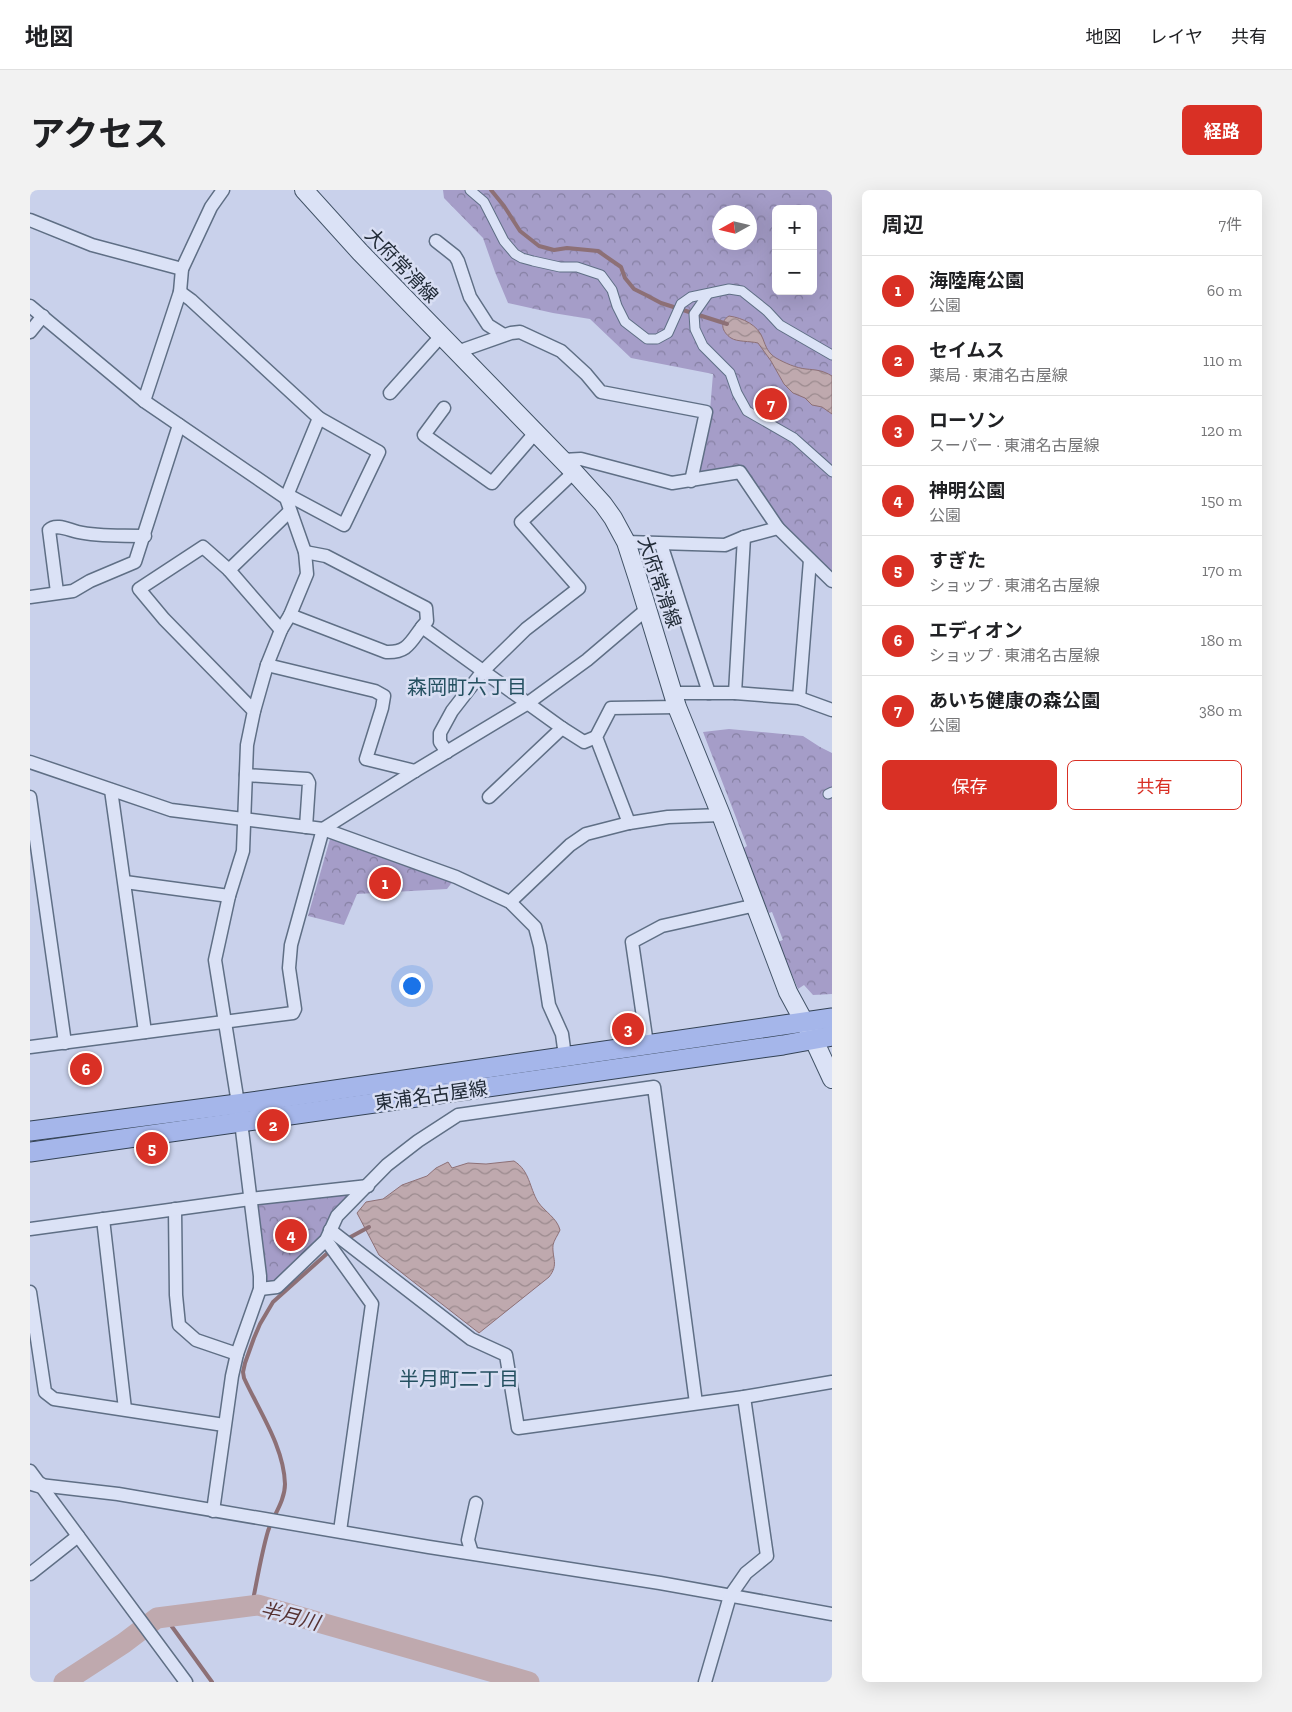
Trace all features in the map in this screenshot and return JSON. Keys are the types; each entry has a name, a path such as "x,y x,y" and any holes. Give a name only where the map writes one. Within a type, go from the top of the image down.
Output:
{"main road":[{"name":"大府常滑線","path":"304,190 360,252 568,466 603,504 613,518 626,542 676,700 788,992 804,1022 823,1037 832,1079"},
{"name":"東浦名古屋線","path":"30,1152 565,1056 832,1018"},
{"name":"東浦名古屋線","path":"30,1131 239,1113 783,1045 823,1037"}],"street":[{"path":"144,401 180,292 182,269 211,207 223,190"},
{"path":"470,190 484,202 504,241 515,254 533,262 560,268 577,267 601,275 612,290 625,322 647,339 657,339 668,333 682,304 691,297 730,289 742,292 767,311 780,325 832,355"},
{"path":"30,220 92,245 182,269"},
{"path":"436,241 455,256 470,298 488,325 504,336"},
{"path":"30,306 144,401 287,496 344,525 379,452 319,418 180,292"},
{"path":"708,294 694,314 695,329 703,346 730,373 748,411 794,438 832,472"},
{"path":"30,332 44,316"},
{"path":"457,352 520,332 561,351 586,374 601,392 706,412 692,481"},
{"path":"390,393 441,336"},
{"path":"444,408 424,435 492,483 535,433"},
{"path":"213,1511 232,1376 237,1354 260,1289 259,1261 239,1113 215,960 229,896 243,850 247,745 254,711 281,630 290,615 306,574 305,552 290,511 287,496 319,418"},
{"path":"30,597 73,591 90,581 135,562 145,536 179,425"},
{"path":"448,752 440,742 440,733 452,711 483,671 526,629 579,588 521,522 568,466 581,459 672,483 740,472 778,528 832,581"},
{"path":"228,570 290,511"},
{"path":"57,592 49,530 51,528 56,526 80,533 145,536"},
{"path":"626,542 726,545 744,537 778,528"},
{"path":"735,693 744,537"},
{"path":"662,544 709,693"},
{"path":"254,711 164,619 139,589 203,547 228,570 281,630"},
{"path":"290,615 386,652 406,649 427,621 426,608 326,556 305,552"},
{"path":"799,698 810,560"},
{"path":"30,1047 293,1013 295,1009 289,968 291,945 323,829 528,703 587,660 647,609"},
{"path":"422,627 584,742 596,737 611,708 676,700 709,693 799,698 832,710"},
{"path":"268,665 375,691 384,696 366,759 415,771"},
{"path":"489,797 562,728"},
{"path":"596,737 628,823"},
{"path":"30,762 171,810 323,829 456,877 510,902 535,927 540,946 549,1006 562,1034 565,1056"},
{"path":"246,775 307,779 309,783 306,827"},
{"path":"111,790 145,1032"},
{"path":"30,797 65,1043"},
{"path":"510,902 570,845 586,834 628,823 668,816 721,815"},
{"path":"125,882 229,896"},
{"path":"647,1044 632,942 662,926 756,905"},
{"path":"260,1289 278,1287 328,1235 338,1216 387,1165 418,1141 458,1115 654,1087 696,1403"},
{"path":"30,1229 250,1199 368,1186"},
{"path":"175,1209 178,1325 196,1340 237,1354"},
{"path":"104,1220 125,1409"},
{"path":"328,1235 471,1339 506,1355 518,1428 744,1397 832,1382"},
{"path":"328,1235 372,1304 340,1531"},
{"path":"30,1292 35,1359 45,1392 54,1399 224,1425"},
{"path":"705,1682 730,1596 746,1573 767,1556 744,1397"},
{"path":"30,1470 35,1484 78,1536 186,1682"},
{"path":"35,1484 118,1494 660,1583 832,1614"},
{"path":"472,1553 468,1540 476,1502"},
{"path":"30,1574 78,1536"}],"green space":[{"path":"443,190 832,190 832,581 810,560 740,473 691,481 708,435 713,374 631,358 590,319 508,303 483,238 444,198"},
{"path":"729,729 803,736 832,753 832,994 813,995 804,985 798,989 778,942 783,940 772,912 769,913 741,850 747,846 703,732"},
{"path":"330,839 456,877 447,889 357,894 344,925 308,916"},
{"path":"368,1186 277,1287 260,1289 250,1199"}],"water":[{"path":"729,316 745,320 754,326 761,334 769,352 776,358 794,366 819,371 832,376 832,414 822,407 812,405 805,398 793,393 784,384 758,343 737,340 728,336 723,324"},
{"path":"514,1161 526,1174 538,1202 554,1219 560,1230 553,1245 554,1268 549,1277 479,1333 379,1255 357,1213 366,1202 383,1199 402,1185 427,1176 436,1168 448,1162 452,1168 468,1163 486,1164"}],"waterway":[{"path":"491,190 520,231 539,246 554,250 567,248 598,251 621,267 625,278 634,289 661,303 727,324"},
{"path":"345,1240 369,1227"},
{"path":"252,1605 270,1525 283,1496 285,1484 284,1470 276,1443 244,1378 245,1363 260,1324 273,1302 331,1250"},
{"name":"半月川","path":"64,1682 124,1643 157,1618 258,1605 529,1682"},
{"path":"165,1617 212,1682"}],"place":[{"name":"あいち健康の森公園","path":"771,404"},
{"name":"海陸庵公園","path":"385,883"},
{"name":"ローソン","path":"628,1029"},
{"name":"エディオン","path":"86,1069"},
{"name":"セイムス","path":"273,1125"},
{"name":"すぎた","path":"152,1148"},
{"name":"神明公園","path":"291,1235"}],"district":[{"name":"森岡町六丁目","path":"467,687"},
{"name":"半月町二丁目","path":"459,1379"}]}
